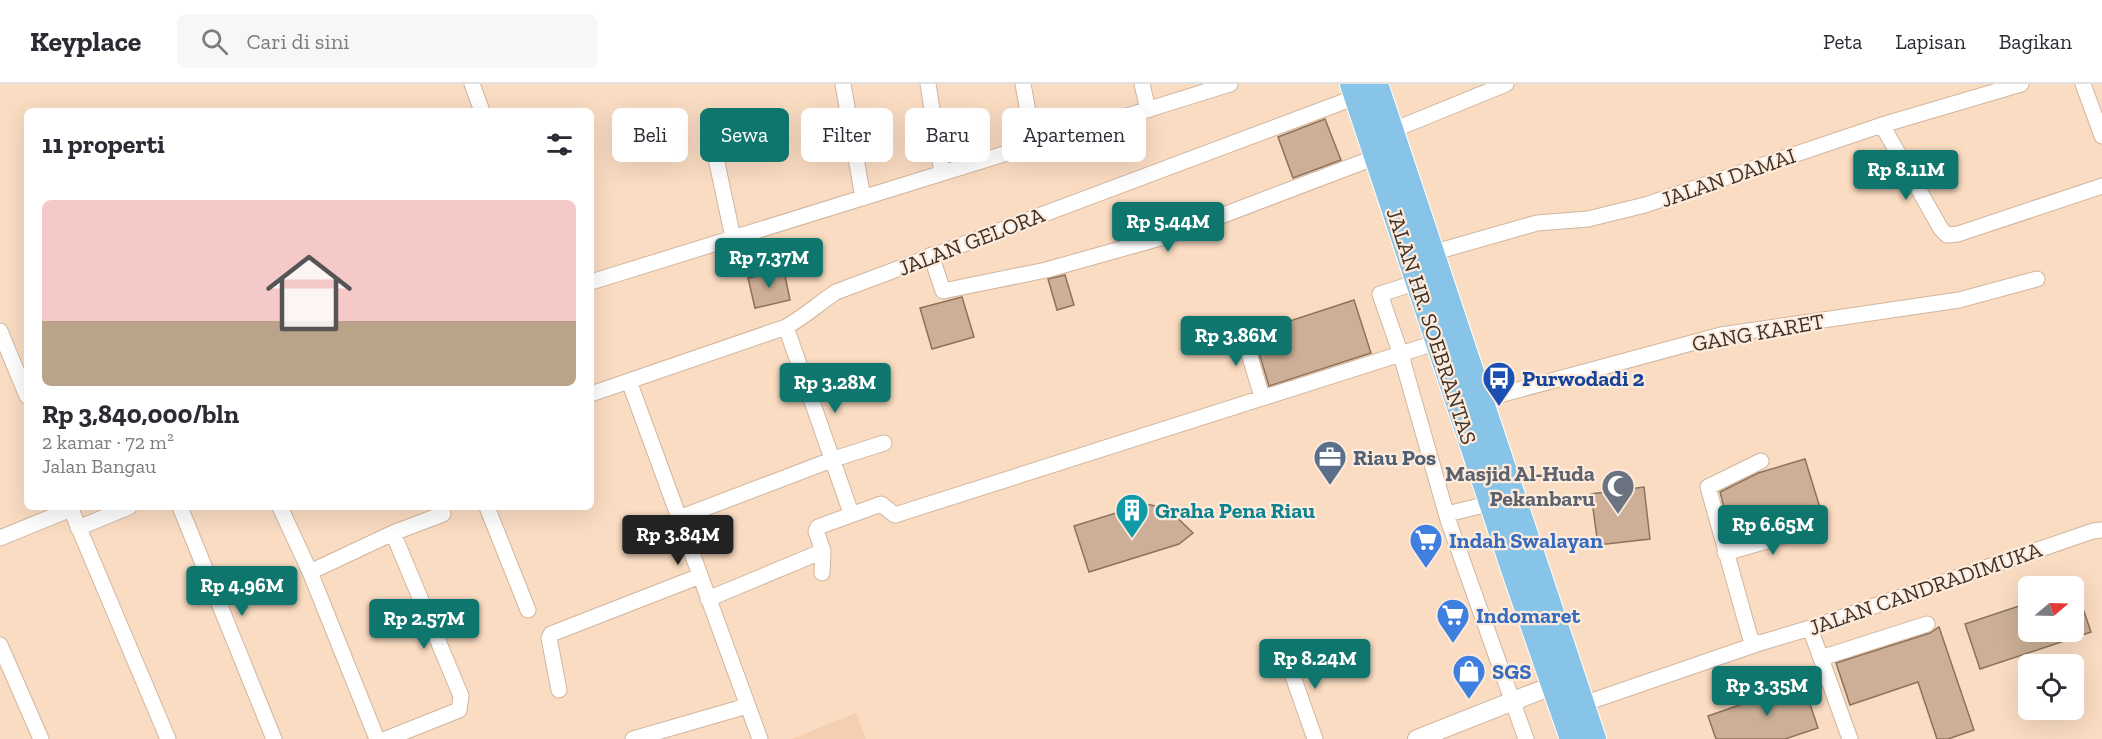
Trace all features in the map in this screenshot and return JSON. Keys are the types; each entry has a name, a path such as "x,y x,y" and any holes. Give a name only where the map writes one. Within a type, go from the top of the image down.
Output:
{"main road":[{"name":"JALAN HR. SOEBRANTAS","path":"1376,84 1594,739"},
{"name":"JALAN HR. SOEBRANTAS","path":"1354,91 1516,579 1572,739"}],"street":[{"path":"472,84 481,108"},
{"path":"843,84 863,198"},
{"path":"928,84 942,173"},
{"path":"1023,84 1027,108"},
{"path":"1142,84 1148,110 1230,84"},
{"path":"1392,131 1506,84"},
{"name":"JALAN DAMAI","path":"1432,253 1537,223 1588,219 1645,205 1882,125 2021,84"},
{"path":"2083,84 2102,136"},
{"name":"JALAN GELORA","path":"594,393 786,327 806,316 820,302 836,292 1354,91"},
{"path":"1882,125 1941,229 1947,235 1958,234 2102,186"},
{"path":"594,281 1002,155"},
{"path":"932,255 943,291 1046,270 1170,235 1376,157"},
{"path":"717,162 733,238"},
{"name":"GANG KARET","path":"1481,400 1721,335 1959,300 2037,279"},
{"path":"1418,282 1380,294 1401,355 1447,514 1526,739"},
{"path":"786,327 851,513"},
{"path":"1241,327 1262,398"},
{"path":"0,331 24,389"},
{"path":"822,573 823,551 816,531 818,527 851,513 881,504 895,515 1438,342"},
{"path":"628,381 759,739"},
{"path":"679,518 834,459 884,443"},
{"path":"1755,640 1725,553 1708,487 1761,461"},
{"path":"1447,514 1492,504"},
{"path":"0,537 66,510"},
{"path":"72,510 168,739"},
{"path":"78,528 122,510"},
{"path":"181,510 274,739"},
{"path":"281,510 310,572 377,739"},
{"path":"488,510 528,610"},
{"path":"310,572 393,533 443,514"},
{"path":"1725,553 1812,528"},
{"name":"JALAN CANDRADIMUKA","path":"1583,704 1755,640 1810,628 2093,531 2102,531"},
{"path":"386,739 459,710 460,696 393,533"},
{"path":"708,599 823,551"},
{"path":"559,690 549,638 551,634 700,576"},
{"path":"1821,658 1927,624"},
{"path":"1810,628 1850,739"},
{"path":"0,645 41,739"},
{"path":"1284,651 1315,739"},
{"path":"1417,739 1554,685"},
{"path":"633,739 747,706"}],"shaded area":[{"path":"856,713 866,739 792,739"}],"building":[{"path":"1325,119 1341,160 1293,178 1278,137"},
{"path":"784,271 790,300 755,308 748,278"},
{"path":"1065,275 1074,305 1057,310 1048,279"},
{"path":"962,297 974,337 932,349 920,308"},
{"path":"1354,300 1371,353 1269,386 1253,333"},
{"path":"1805,459 1821,511 1732,538 1720,492 1758,473"},
{"path":"1644,487 1650,539 1598,545 1591,494"},
{"name":"Graha Pena Riau","path":"1145,504 1167,508 1193,533 1179,544 1089,572 1074,526"},
{"path":"2018,606 2018,642 2061,642 2025,654 2018,654 2018,656 1980,669 1965,624"},
{"path":"2084,611 2091,632 2084,634"},
{"path":"1939,627 1974,730 1948,739 1937,739 1918,682 1850,705 1836,663 1930,633"},
{"path":"1803,683 1818,728 1785,739 1716,739 1708,716"}],"place":[{"name":"Purwodadi 2","path":"1499,407"},
{"name":"Riau Pos","path":"1330,486"},
{"name":"Masjid Al-Huda Pekanbaru","path":"1618,515"},
{"name":"Graha Pena Riau","path":"1132,539"},
{"name":"Indah Swalayan","path":"1426,569"},
{"name":"Indomaret","path":"1453,644"},
{"name":"SGS","path":"1469,700"}]}
